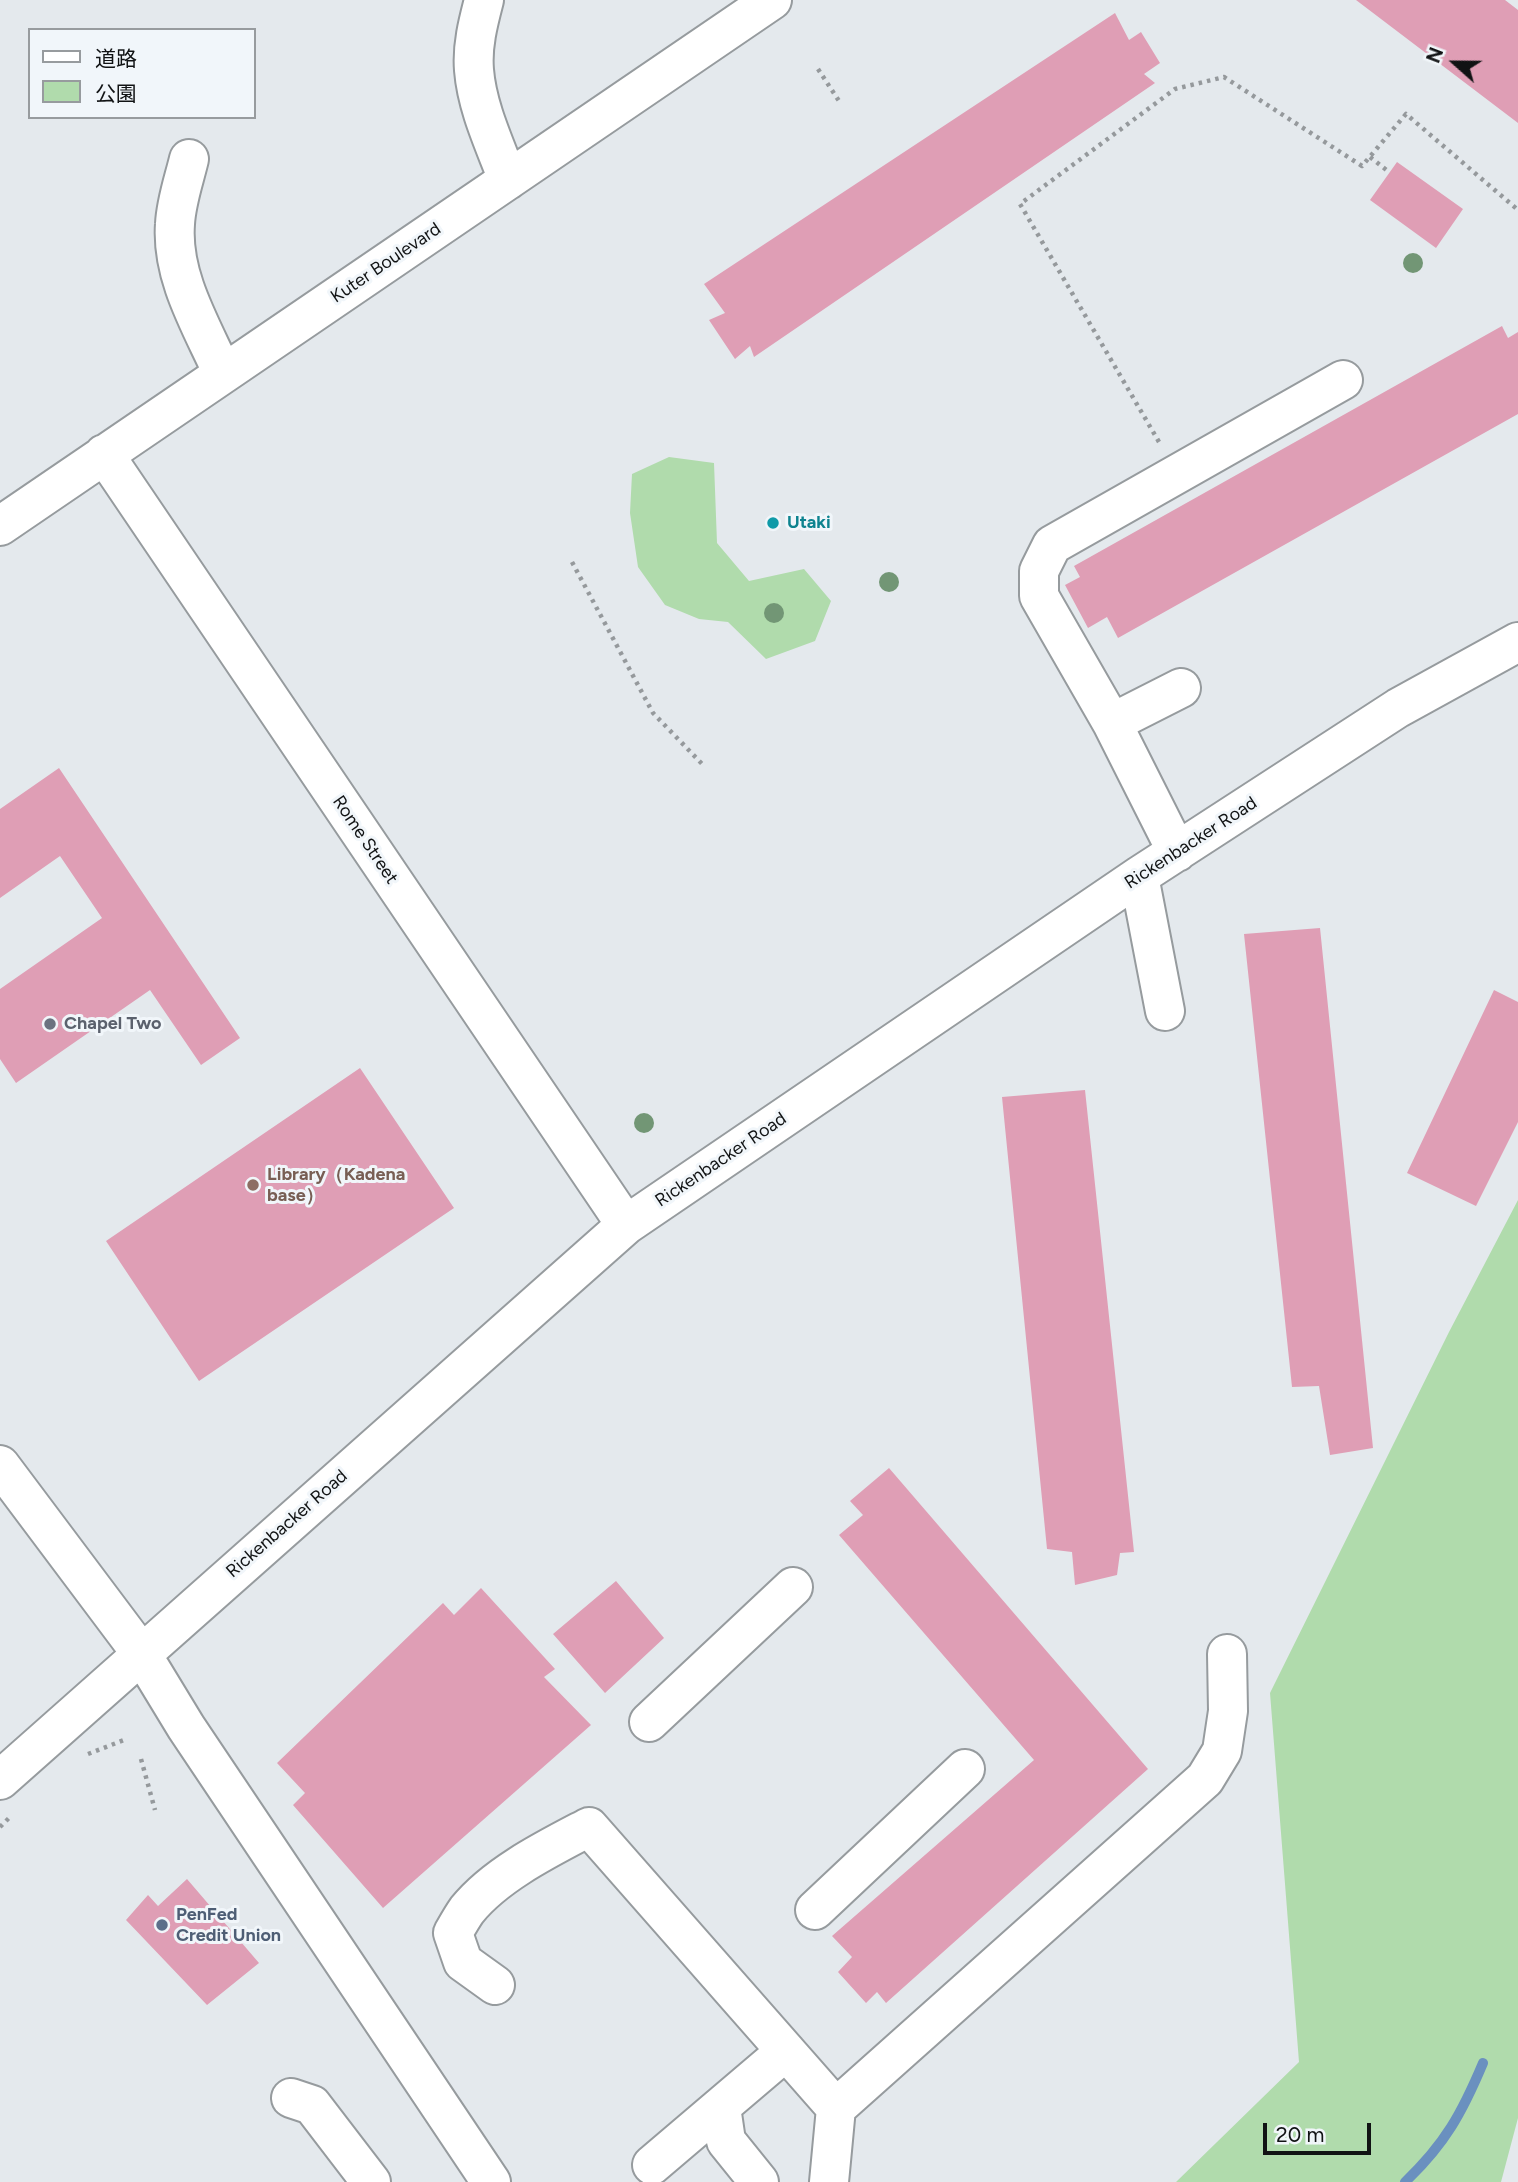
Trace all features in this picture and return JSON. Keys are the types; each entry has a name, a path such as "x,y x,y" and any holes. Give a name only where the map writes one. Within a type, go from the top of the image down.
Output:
{"street":[{"path":"484,0 475,37 474,69 480,104 508,180"},
{"name":"Kuter Boulevard","path":"0,526 772,0"},
{"path":"189,159 175,222 175,255 184,285 223,374"},
{"path":"1177,852 1112,723 1039,596 1039,572 1052,545 1343,380"},
{"name":"Rome Street","path":"104,454 625,1225"},
{"name":"Rickenbacker Road","path":"0,1780 625,1225 1139,876 1398,708 1518,642"},
{"path":"1112,723 1181,688"},
{"path":"1139,876 1165,1011"},
{"path":"0,1465 141,1653 186,1727 491,2182"},
{"path":"649,1722 793,1587"},
{"path":"829,2182 836,2108 1205,1779 1222,1751 1228,1711 1227,1654"},
{"path":"815,1910 965,1769"},
{"path":"495,1985 463,1962 453,1933 468,1910 492,1885 548,1848 589,1827 836,2108"},
{"path":"652,2165 786,2051"},
{"path":"292,2098 312,2105 371,2182"},
{"path":"721,2106 726,2141 759,2182"}],"path":[{"path":"818,69 839,101"},
{"path":"1178,474 1020,204 1175,89 1224,77 1362,166 1406,114 1518,210"},
{"path":"1370,157 1389,172"},
{"path":"572,562 653,713 705,768"},
{"path":"141,1759 155,1810"}],"green space":[{"path":"669,457 714,463 717,543 749,581 804,569 831,601 815,641 766,659 728,622 699,619 665,605 638,567 630,513 632,474"},
{"path":"1518,1200 1518,2118 1501,2182 1176,2182 1299,2062 1270,1693 1449,1332"}],"building":[{"path":"1356,0 1505,0 1518,10 1518,123"},
{"path":"1115,13 1129,40 1141,32 1160,63 1144,74 1155,83 754,357 750,346 735,359 709,320 725,313 704,284"},
{"path":"1397,162 1463,209 1436,248 1370,200"},
{"path":"1502,326 1508,338 1518,332 1518,414 1118,638 1107,617 1088,628 1065,585 1080,577 1074,566"},
{"path":"59,768 240,1038 201,1065 150,990 16,1083 0,1059 0,989 102,918 60,856 0,898 0,809"},
{"path":"1320,928 1373,1448 1330,1455 1319,1386 1292,1387 1244,934"},
{"path":"1494,990 1518,1002 1518,1122 1476,1206 1407,1173"},
{"path":"360,1068 454,1208 199,1381 106,1241"},
{"path":"1085,1090 1134,1552 1120,1553 1117,1575 1075,1585 1072,1552 1047,1549 1002,1097"},
{"path":"889,1468 1148,1769 886,2003 877,1992 866,2003 838,1972 852,1957 832,1936 1034,1760 839,1535 863,1515 850,1501"},
{"path":"616,1581 664,1638 605,1693 553,1634"},
{"path":"481,1588 555,1669 544,1677 591,1725 383,1908 293,1805 305,1793 277,1763 443,1603 454,1615"},
{"path":"187,1879 259,1963 207,2005 126,1920 148,1895 158,1906"}],"waterway":[{"path":"1405,2182 1442,2141 1468,2097 1483,2063"}],"place":[{"name":"Utaki","path":"773,523"},
{"name":"Chapel Two","path":"50,1024"},
{"name":"Library（Kadena base）","path":"253,1185"},
{"name":"PenFed Credit Union","path":"162,1925"}]}
